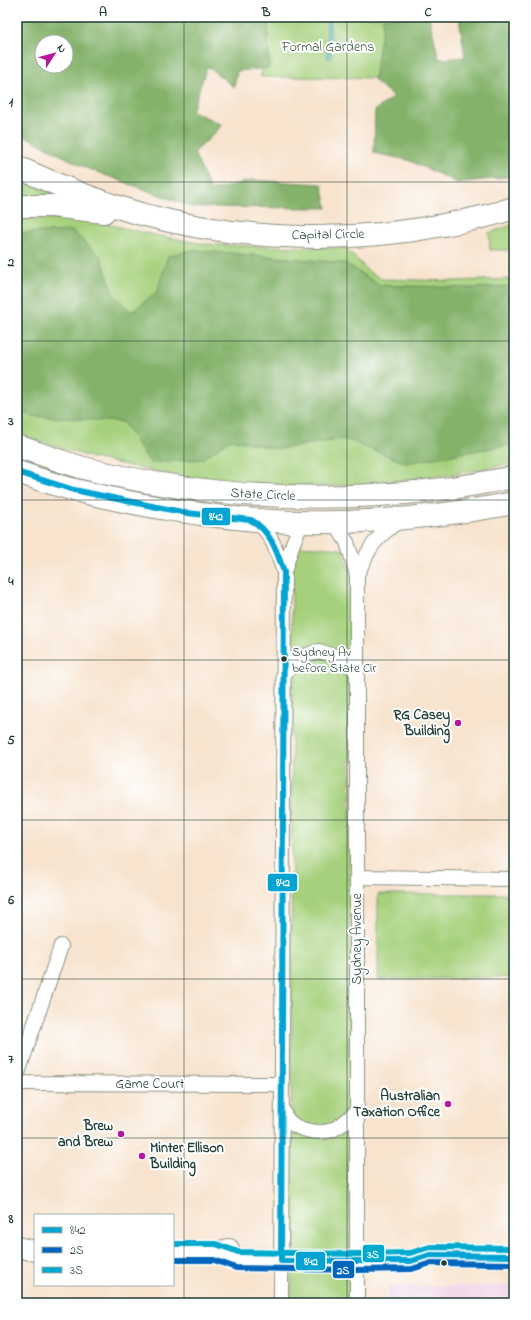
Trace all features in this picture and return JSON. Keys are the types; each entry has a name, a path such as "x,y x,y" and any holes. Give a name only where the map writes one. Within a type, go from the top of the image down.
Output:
{"highway":[{"path":"17,166 91,198 141,214"},
{"path":"17,206 52,206 116,214 141,214"},
{"name":"Capital Circle","path":"141,214 215,229 258,234 300,237 343,237 386,234 428,228 490,215 514,208"},
{"name":"State Circle","path":"17,446 79,467 160,484 243,494 316,497 408,493 452,488 514,477"},
{"path":"74,490 79,467"},
{"name":"State Circle","path":"17,472 74,490 187,513 246,519 334,522 402,518 442,514 514,503"},
{"path":"302,522 316,497"},
{"name":"Sydney Avenue","path":"316,497 334,522"}],"street":[{"name":"Sydney Avenue","path":"358,574 373,542 402,518"},
{"path":"246,519 256,522 267,532 284,572"},
{"path":"281,1303 284,572 293,543 302,522"},
{"name":"Sydney Avenue","path":"334,522 347,542 358,574 357,1303"},
{"path":"284,674 296,661 319,651 342,659 357,672"},
{"path":"357,877 514,880"},
{"path":"17,1076 61,946"},
{"name":"Game Court","path":"17,1083 282,1084"},
{"path":"282,1109 288,1120 298,1128 325,1132 347,1121 357,1111"},
{"path":"17,1247 34,1251"},
{"path":"174,1252 215,1252 234,1248 281,1255 357,1255 411,1262 430,1255 514,1256"}],"shaded area":[{"path":"388,1286 514,1286 514,1303 388,1303"}],"green space":[{"path":"17,17 268,17 269,68 237,71 234,87 207,66 192,111 223,125 194,153 211,191 252,180 322,184 327,208 192,207 86,168 17,132"},
{"name":"Formal Gardens","path":"261,17 395,17 395,78 261,77"},
{"path":"383,17 429,17 439,59 465,57 459,17 514,17 514,176 458,183 408,160 374,153 375,110 394,97 374,80"},
{"path":"17,175 61,195 59,198 17,199"},
{"path":"81,218 155,235 204,244 346,248 369,272 382,279 452,281 514,279 514,463 450,475 364,485 272,487 185,478 89,457 17,434 17,219"},
{"path":"514,224 514,250 490,250 489,233"},
{"path":"72,231 101,257 114,295 131,312 157,292 168,256 193,250 345,263 379,285 475,288 514,286 514,444 406,463 345,439 277,449 231,439 202,459 150,463 123,422 33,416 17,409 17,233"},
{"path":"299,546 343,549 350,571 350,1303 291,1303 292,566"},
{"path":"378,894 514,894 514,977 378,980"}],"water":[{"path":"327,17 330,17 331,58 327,58"}],"transit line":[{"name":"842","path":"17,472 74,490 127,501 187,513 251,520 264,530 268,536 276,550 284,572 281,1261 411,1261 430,1255 514,1256"},
{"name":"3S","path":"174,1244 216,1244 238,1252 357,1254 410,1253 430,1247 514,1248"},
{"name":"2S","path":"174,1260 214,1260 236,1268 357,1270 412,1269 431,1263 514,1264"}],"place":[{"name":"Sydney Av before State Cir","path":"284,659"},
{"name":"RG Casey Building","path":"458,723"},
{"name":"Australian Taxation Office","path":"448,1104"},
{"name":"Brew and Brew","path":"121,1134"},
{"name":"Minter Ellison Building","path":"142,1156"}]}
